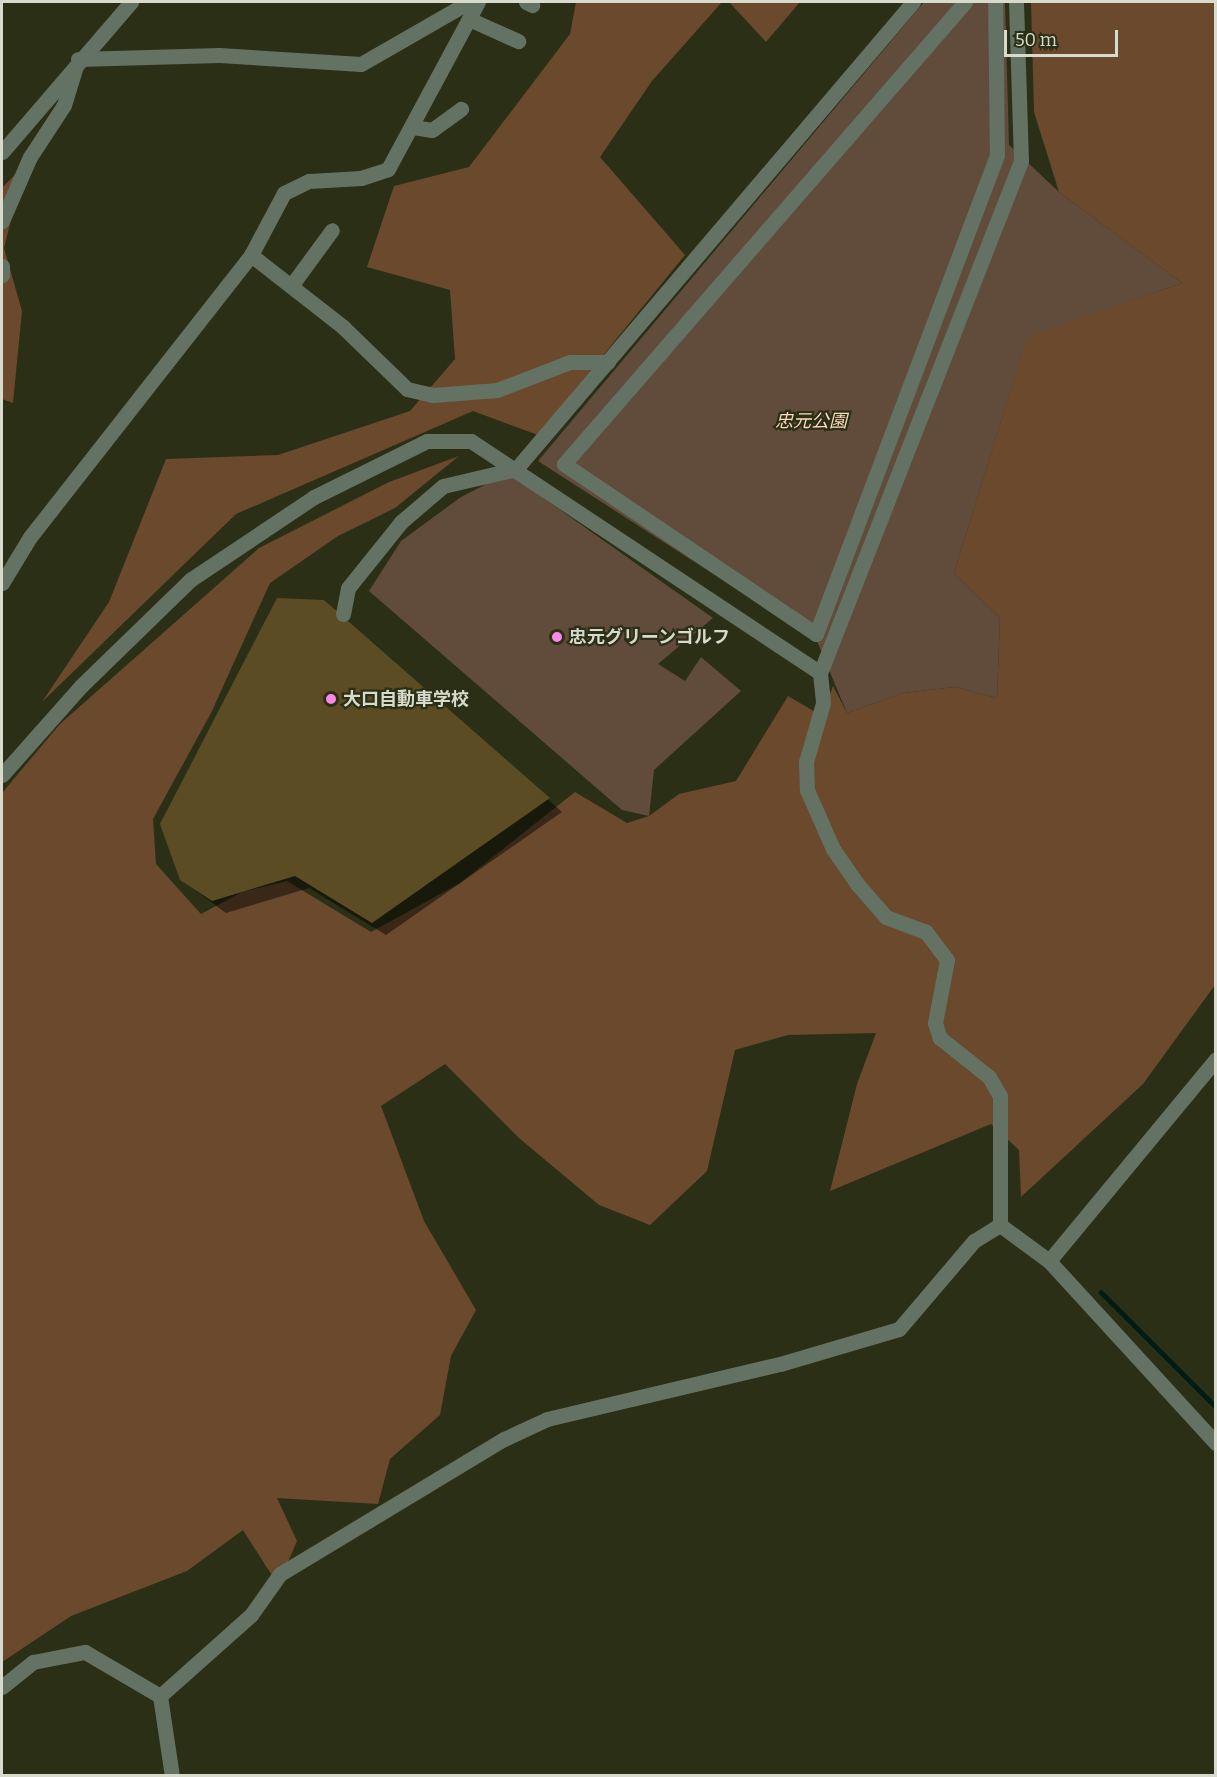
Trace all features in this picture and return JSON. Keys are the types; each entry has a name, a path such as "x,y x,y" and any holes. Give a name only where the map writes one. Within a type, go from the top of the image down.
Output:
{"street":[{"path":"2,152 7,134 131,2"},
{"path":"78,59 219,55 361,64 469,2"},
{"path":"2,583 30,537 251,255 284,193 309,181 361,178 388,169 413,127 478,2"},
{"path":"343,614 348,588 401,522 443,486 516,469 608,362 729,212 913,2"},
{"path":"965,2 564,464 816,634 997,155 994,2"},
{"path":"1000,1225 1000,1096 989,1077 940,1038 935,1023 947,960 926,932 886,917 858,885 833,849 807,790 806,762 823,703 820,673 1021,161 1016,2"},
{"path":"469,19 518,41"},
{"path":"2,221 30,157 64,105 78,59"},
{"path":"413,127 432,130 461,109"},
{"path":"291,286 332,230"},
{"path":"251,255 343,327 407,389 433,395 497,390 570,362 608,362"},
{"path":"2,775 81,686 190,580 314,496 427,441 471,441 820,673"},
{"path":"1049,1261 1215,1059"},
{"path":"1000,1225 1049,1261 1215,1443"},
{"path":"160,1696 251,1615 280,1574 504,1439 547,1419 780,1364 900,1329 974,1241 1000,1225"},
{"path":"2,1687 33,1662 85,1652 160,1696"},
{"path":"160,1696 172,1776"}],"green space":[{"name":"忠元公園","path":"924,2 1005,2 1009,145 1059,192 1182,283 1027,338 954,573 1000,618 997,698 955,687 903,693 847,713 817,641 538,461"},
{"name":"忠元グリーンゴルフ","path":"508,473 713,618 658,664 685,681 701,657 741,691 654,770 649,816 622,810 369,591 401,541 461,497"}],"shaded area":[{"path":"576,2 722,2 652,81 600,157 685,255 538,435 473,411 236,514 42,702 109,602 166,459 278,455 410,411 455,359 450,290 367,267 394,186 469,167 570,34"},
{"path":"729,2 800,2 766,42"},
{"path":"1031,2 1215,2 1215,985 1143,1084 1021,1197 1019,1150 991,1124 830,1191 857,1084 876,1033 788,1035 735,1050 707,1171 650,1225 599,1205 519,1138 445,1064 381,1106 424,1221 476,1310 451,1356 440,1415 390,1459 378,1504 277,1498 297,1541 278,1585 243,1530 187,1571 71,1616 2,1662 2,793 60,724 259,548 389,482 459,456 395,508 338,536 270,583 211,713 153,819 156,864 201,914 242,892 287,881 371,932 460,883 575,792 627,823 649,816 679,794 736,781 788,696 822,716 833,686 847,713 903,693 955,687 997,698 1000,618 954,573 1027,337 1182,283 1059,192 1034,112"},
{"path":"25,164 4,248 22,311 13,403 2,399 2,188"}],"building":[{"name":"大口自動車学校","path":"277,598 324,600 550,798 372,923 295,876 212,901 180,880 160,824"}],"waterway":[{"path":"1101,1292 1216,1407"}],"place":[{"name":"忠元グリーンゴルフ","path":"557,637"},
{"name":"大口自動車学校","path":"331,699"}]}
